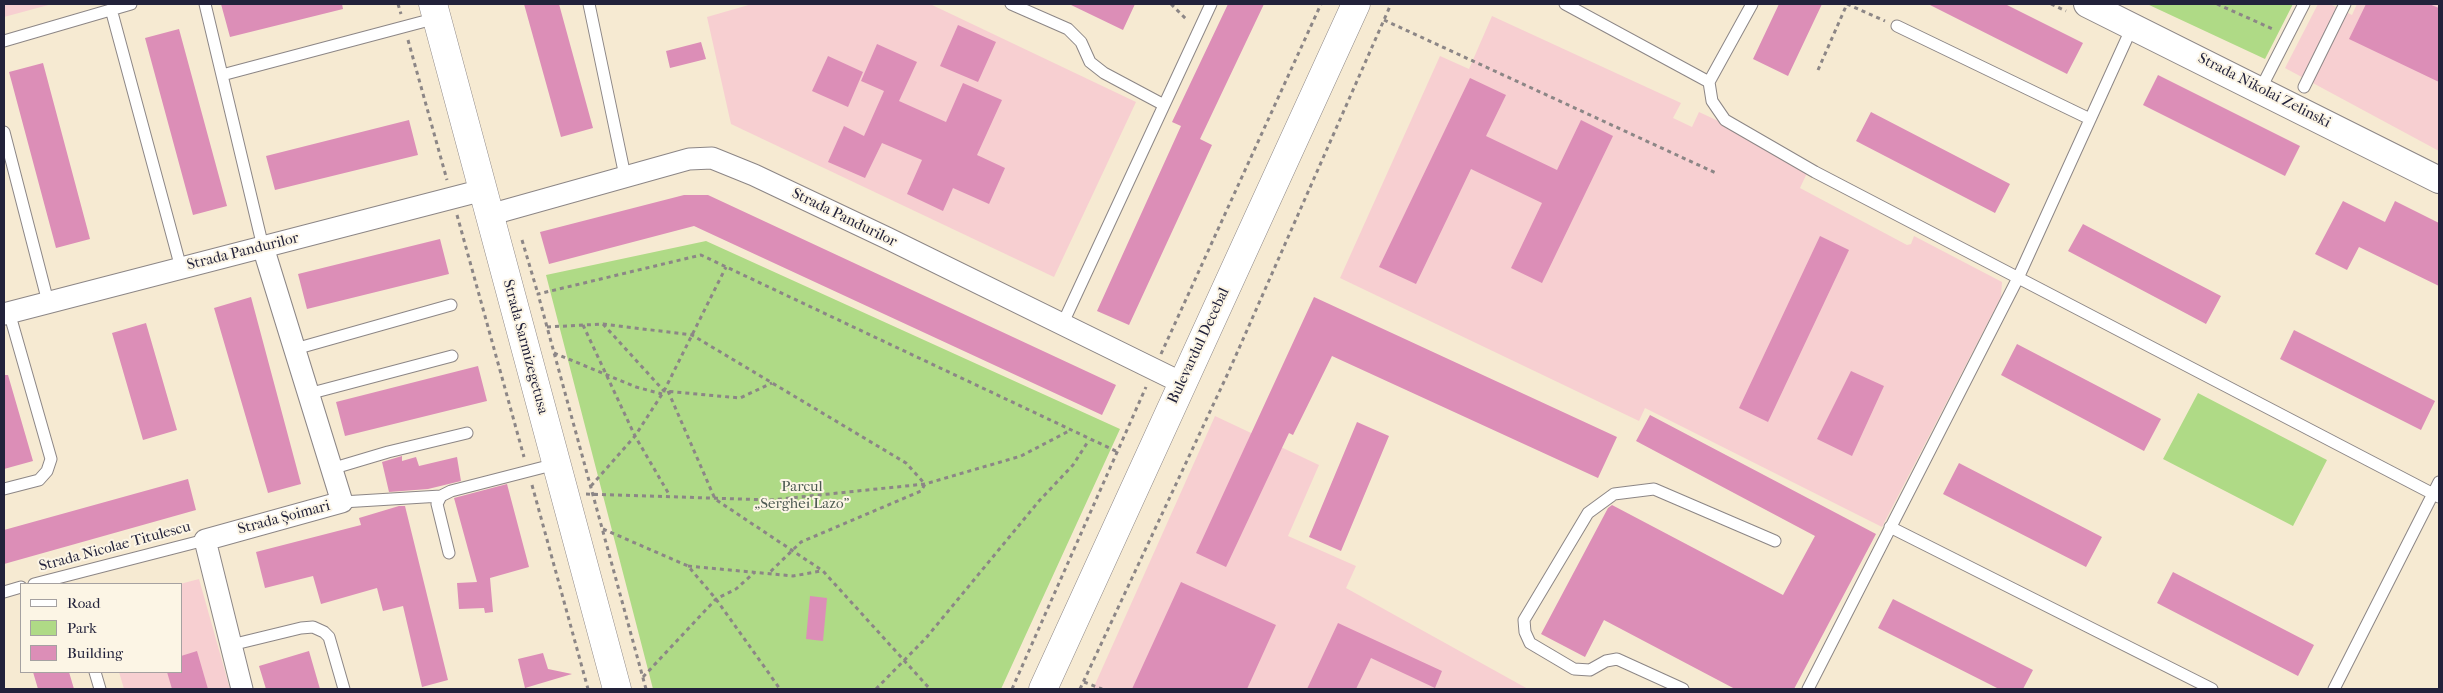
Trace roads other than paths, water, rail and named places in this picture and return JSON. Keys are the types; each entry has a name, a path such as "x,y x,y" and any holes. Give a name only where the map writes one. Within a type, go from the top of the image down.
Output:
{"main road":[{"name":"Bulevardul Decebal","path":"1043,689 1356,4"},
{"name":"Strada Sarmizegetusa","path":"435,11 617,689"}],"street":[{"name":"Strada Nikolai Zelinski","path":"2087,4 2436,175"},
{"name":"Strada Pandurilor","path":"6,313 452,198 486,203 625,176 700,157 724,162 887,238 1182,383"},
{"name":"Strada Șoimari","path":"204,540 342,502 263,247"},
{"path":"204,540 242,689"}],"lane":[{"path":"4,41 131,4"},
{"path":"205,4 263,247"},
{"path":"589,4 625,176"},
{"path":"1011,4 1068,29 1081,42 1090,62 1104,73 1164,105"},
{"path":"1062,325 1211,4"},
{"path":"1565,4 1710,82"},
{"path":"1752,4 1710,82 1712,101 1726,120 1815,172 2436,495"},
{"path":"2260,90 2304,4"},
{"path":"2304,87 2345,4"},
{"path":"111,10 181,268"},
{"path":"222,75 404,26 435,11"},
{"path":"1808,689 2018,278 2133,25"},
{"path":"1898,26 2090,119"},
{"path":"4,132 48,302"},
{"path":"294,349 451,305"},
{"path":"4,489 38,480 47,471 51,459 6,313"},
{"path":"308,394 452,356"},
{"path":"331,469 388,452 467,433"},
{"path":"342,502 440,496 451,490 556,464"},
{"path":"2334,689 2436,495 2439,482"},
{"path":"1682,689 1617,659 1606,661 1590,670 1574,669 1530,642 1525,632 1524,620 1588,513 1614,494 1654,489 1775,541"},
{"path":"440,496 437,504 449,553"},
{"path":"1890,528 2212,689"},
{"name":"Strada Nicolae Titulescu","path":"42,583 68,580 204,540"},
{"path":"4,592 20,587"},
{"path":"231,646 301,628 313,627 324,632 329,637 344,689"},
{"path":"95,673 100,689"}],"park label":[{"name":"Parcul „Serghei Lazo”","path":"802,496"}]}
